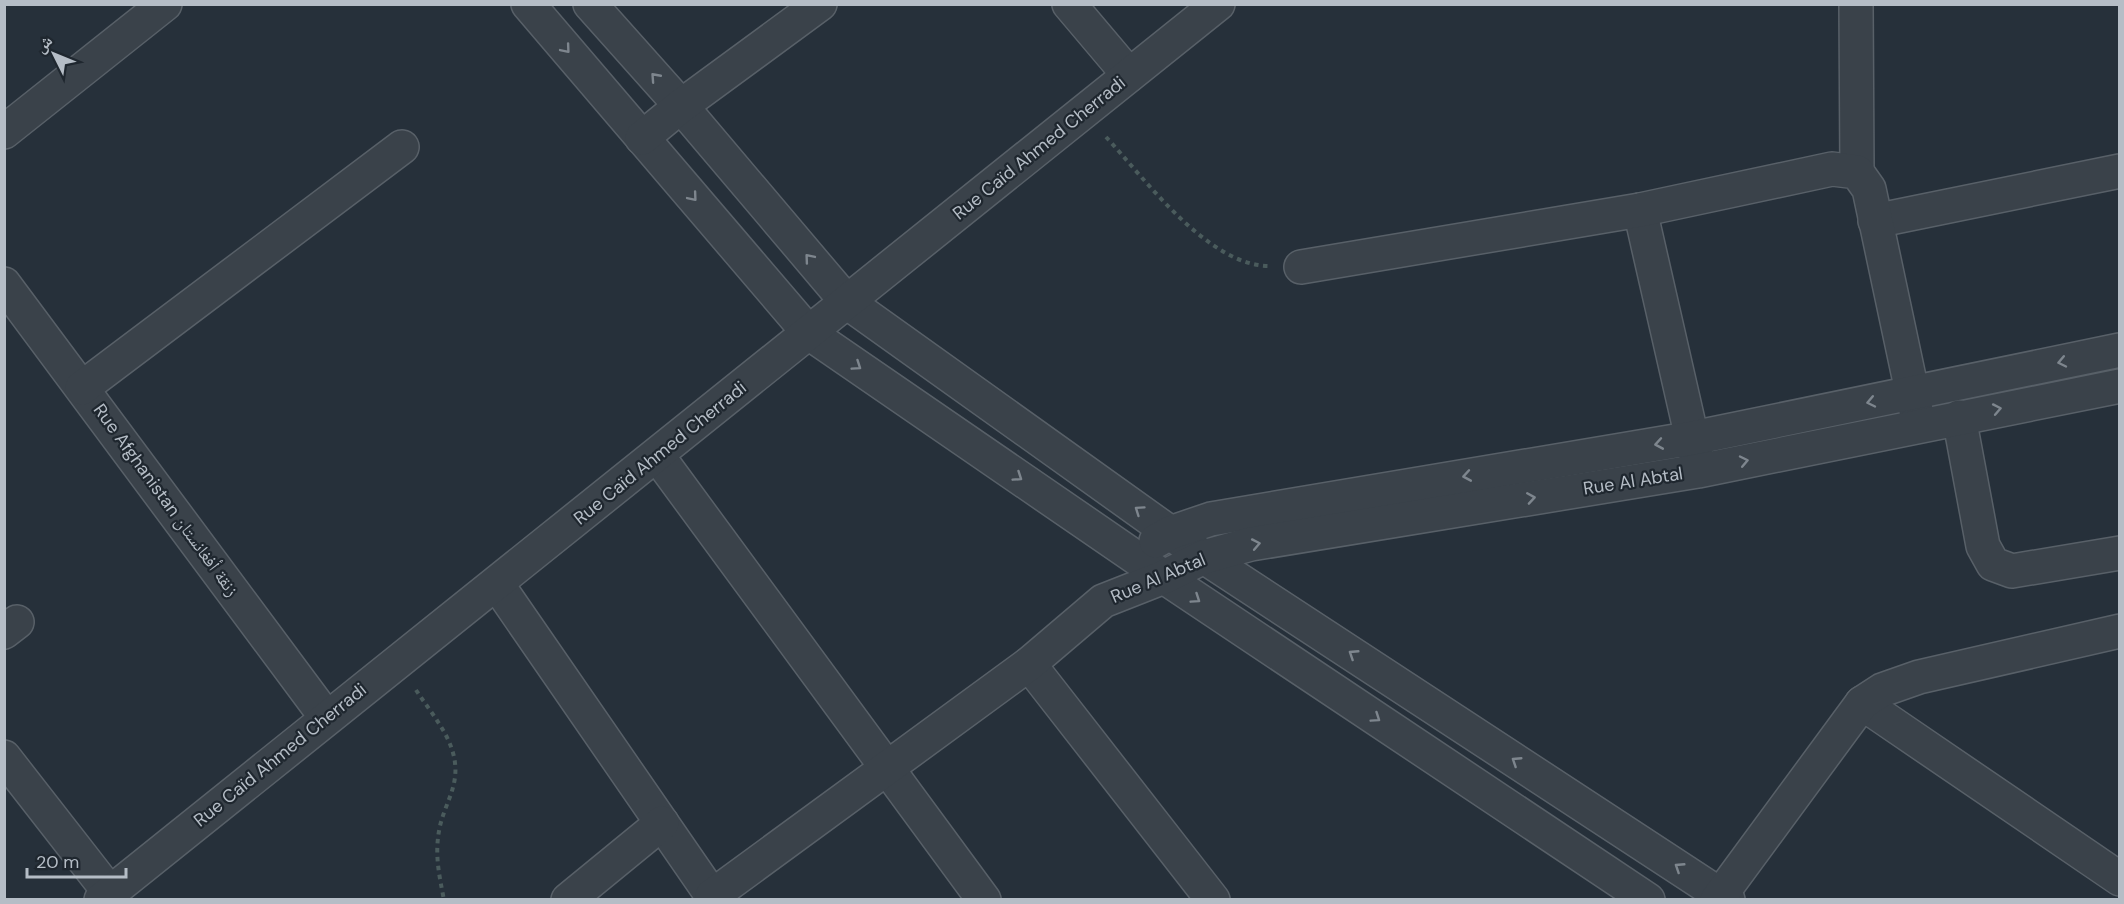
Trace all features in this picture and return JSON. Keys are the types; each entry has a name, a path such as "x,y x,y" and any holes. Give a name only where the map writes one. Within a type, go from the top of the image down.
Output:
{"street":[{"path":"4,132 165,4"},
{"path":"528,4 809,333 1164,577 1648,900"},
{"path":"590,4 681,106 847,302 1204,557 1722,898 1862,703 1882,690 1919,677 2120,631"},
{"path":"642,138 681,106 820,4"},
{"path":"1068,4 1129,75"},
{"name":"Rue Caïd Ahmed Cherradi","path":"106,896 326,717 497,584 1218,4"},
{"path":"1856,4 1857,172 1869,189 1919,425"},
{"path":"82,388 402,147"},
{"path":"1301,267 1640,210 1832,169 1857,172"},
{"path":"1875,221 2120,171"},
{"path":"1640,210 1693,438 1698,471"},
{"name":"Rue Afghanistan زنقة أفغانستان","path":"4,284 326,717"},
{"name":"Rue Al Abtal","path":"1103,601 1132,555 1170,533 1211,519 1693,438 2120,350"},
{"name":"Rue Al Abtal","path":"1103,601 1164,577 1204,557 1251,544 1698,471 2120,386"},
{"path":"1959,417 1983,546 1993,564 2012,571 2120,553"},
{"path":"657,455 984,900"},
{"path":"497,584 714,898 887,767 1029,664 1103,601"},
{"path":"1029,664 1213,900"},
{"path":"1862,703 2120,879"},
{"path":"4,757 106,896"},
{"path":"568,900 662,823"}],"path":[{"path":"1083,112 1198,236 1226,255 1253,266 1301,267"},
{"path":"397,662 448,738 455,762 456,781 440,825 435,858 444,900"}]}
